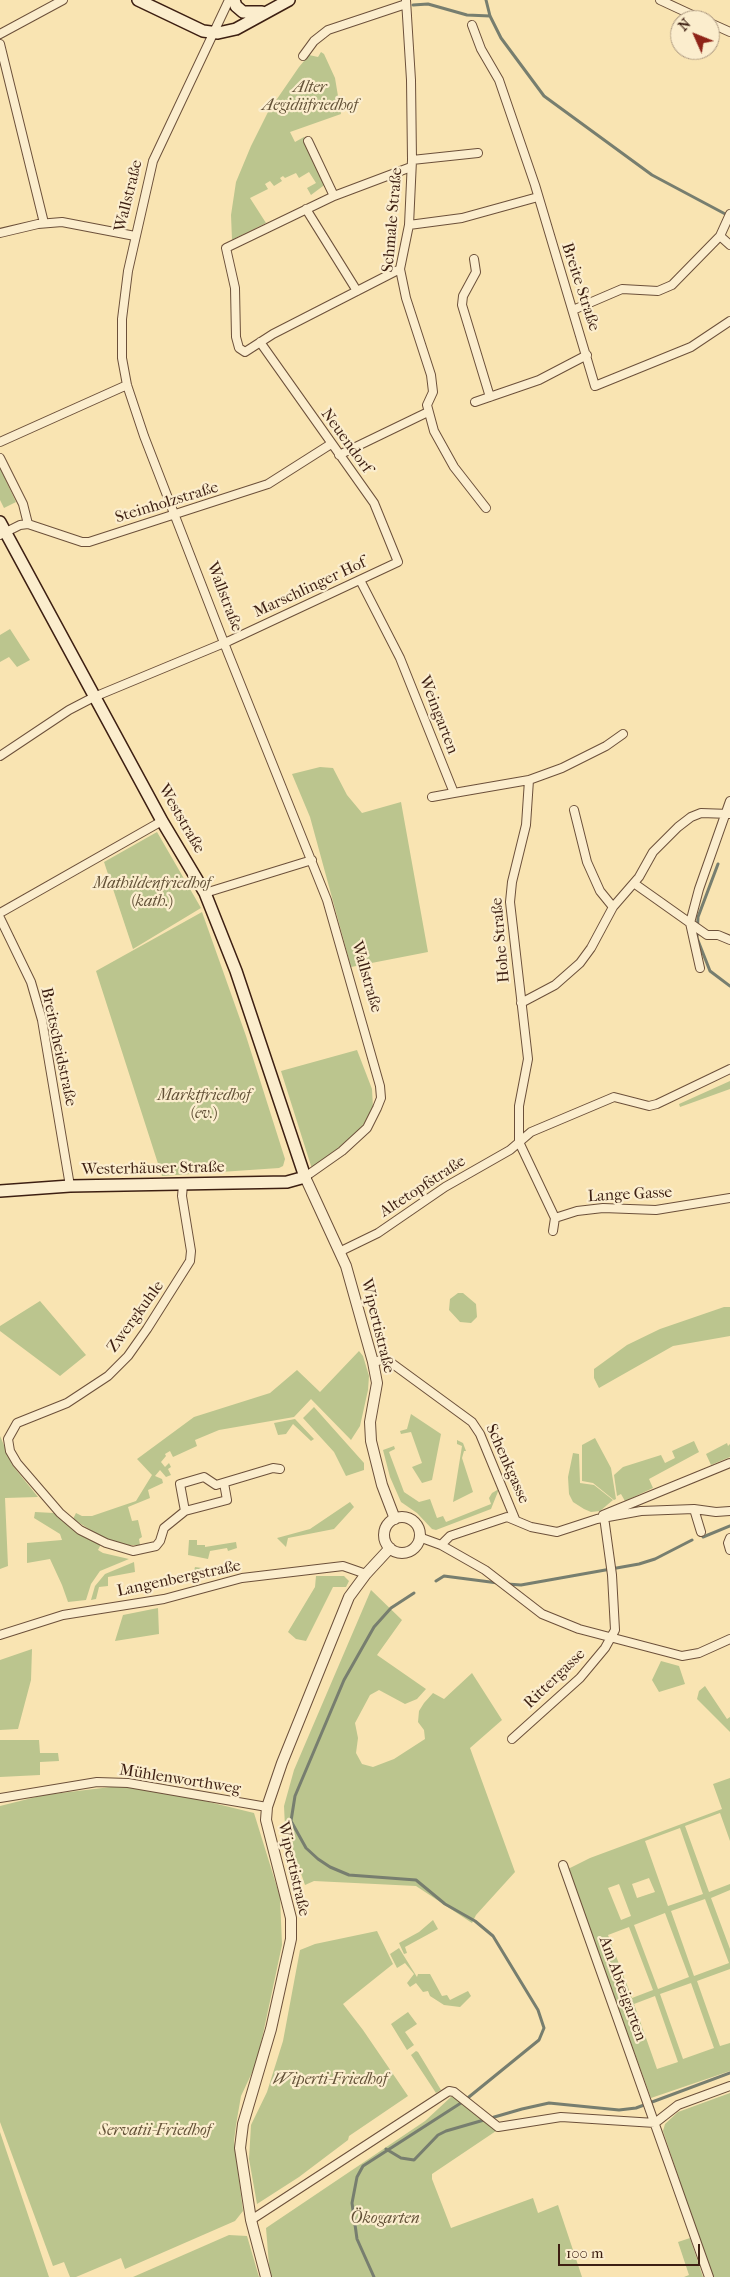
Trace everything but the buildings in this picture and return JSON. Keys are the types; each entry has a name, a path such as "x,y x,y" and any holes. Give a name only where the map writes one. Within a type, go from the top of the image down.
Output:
{"main road":[{"path":"138,0 212,33 236,29 289,0"},
{"path":"234,0 236,6 243,12 264,12"},
{"name":"Weststraße","path":"2,530 162,820 206,892 236,971 305,1177"},
{"name":"Westerhäuser Straße","path":"0,1191 70,1186 287,1182 305,1177"}],"street":[{"path":"0,34 63,0"},
{"name":"Wallstraße","path":"229,0 153,161 135,236 122,319 122,358 127,385 144,436 330,909 380,1086 381,1098 373,1119 359,1136 342,1151 305,1177"},
{"path":"660,0 682,10"},
{"path":"303,56 314,42 326,32 406,2"},
{"name":"Schmale Straße","path":"406,2 411,80 412,164 409,225 400,269 406,298 431,375 434,392 427,405 428,412"},
{"name":"Breite Straße","path":"472,25 481,49 499,80 574,310 595,386 691,347 730,321"},
{"path":"0,44 44,223"},
{"path":"308,141 334,196"},
{"path":"400,269 357,290 245,352 240,351 236,338 236,288 226,248 334,196 412,164 478,153"},
{"path":"409,225 462,218 538,197"},
{"path":"306,209 357,290"},
{"path":"574,310 622,289 658,291 672,285 720,236 730,214"},
{"path":"0,232 44,223 69,222 135,236"},
{"path":"720,236 730,245"},
{"path":"474,259 476,272 463,296 462,305 490,397"},
{"name":"Neuendorf","path":"260,342 374,503 398,562"},
{"path":"475,402 552,375 587,355"},
{"path":"0,442 127,385"},
{"path":"339,455 428,412 434,431 446,455 486,508"},
{"name":"Steinholzstraße","path":"28,524 82,542 89,542 268,484 331,444"},
{"path":"0,458 23,504 28,524 2,530"},
{"name":"Marschlinger Hof","path":"0,756 78,705 94,697 224,643 398,562"},
{"name":"Weingarten","path":"360,580 400,658 454,793"},
{"path":"432,797 529,780 562,768 606,746 623,734"},
{"name":"Hohe Straße","path":"519,1142 519,1106 528,1059 510,902 512,882 526,831 529,780"},
{"path":"700,968 692,924 699,889 727,815 730,801"},
{"path":"574,810 587,862 600,891 613,907"},
{"path":"521,1003 555,985 573,970 591,948 613,907 635,884 653,852 682,823 701,813 727,815"},
{"path":"0,913 162,820"},
{"path":"206,892 312,860"},
{"path":"635,884 706,935 718,935 730,940"},
{"name":"Breitscheidstraße","path":"0,918 31,982 42,1020 70,1186"},
{"name":"Altetopfstraße","path":"341,1252 378,1233 445,1187 510,1150 531,1132 611,1098 621,1097 653,1105 730,1069"},
{"path":"519,1142 555,1218 553,1231"},
{"name":"Wipertistraße","path":"305,1177 341,1252 373,1362 377,1383 370,1433 383,1489 395,1518"},
{"name":"Zwergkuhle","path":"183,1185 182,1196 191,1251 190,1261 148,1329 128,1356 108,1376 67,1403 17,1423 11,1430 8,1439 10,1451 17,1463 57,1510 80,1530 106,1543 139,1551 156,1546 160,1541 164,1528 185,1511"},
{"name":"Lange Gasse","path":"555,1218 577,1211 603,1208 656,1210 730,1198"},
{"name":"Schenkgasse","path":"373,1362 386,1359 472,1422 480,1434 515,1518"},
{"path":"601,1518 653,1492 730,1462"},
{"path":"224,1483 227,1500 185,1511 180,1484 204,1476 216,1485 273,1468 280,1469"},
{"path":"441,1545 446,1538 500,1518 515,1518 531,1527 557,1532 601,1518 622,1514 694,1509 716,1512 730,1511"},
{"path":"694,1509 701,1532"},
{"path":"405,1517 413,1520 418,1527 420,1537 414,1547 407,1552 398,1552 390,1548 386,1541 385,1532 388,1524 395,1518 405,1517"},
{"path":"601,1518 612,1570 616,1626 612,1638"},
{"path":"420,1537 441,1545 498,1579 535,1610 549,1618 584,1631 682,1656 699,1653 730,1639"},
{"path":"730,1538 728,1543 730,1550"},
{"name":"Wipertistraße","path":"266,2277 251,2220 240,2148 243,2124 271,2029 291,1939 291,1918 266,1820 267,1807 282,1763 349,1597 366,1574 390,1548"},
{"name":"Langenbergstraße","path":"0,1635 63,1615 164,1599 242,1578 343,1566 366,1574"},
{"name":"Rittergasse","path":"512,1739 580,1678 612,1638"},
{"name":"Mühlenworthweg","path":"0,1798 97,1782 128,1782 267,1807"},
{"name":"Am Abteigarten","path":"563,1865 709,2277"},
{"path":"251,2220 260,2216 445,2093 453,2092 498,2127 561,2117 655,2123 678,2105 730,2086"}],"green space":[{"name":"Alter Aegidiifriedhof","path":"321,52 324,54 335,78 341,114 290,132 295,142 304,137 327,183 311,195 307,188 316,183 309,172 299,178 296,173 285,178 283,176 280,178 282,181 274,186 270,181 265,184 268,189 250,198 266,223 232,240 231,215 236,182 251,146 268,112 299,67 309,55 318,57"},
{"path":"0,468 16,502 4,508 0,500"},
{"path":"10,629 30,660 17,667 9,657 0,662 0,635"},
{"path":"320,767 333,768 347,795 362,813 401,802 428,952 351,967 310,817 292,774"},
{"name":"Mathildenfriedhof (kath.)","path":"157,832 201,908 133,949 104,862"},
{"name":"Marktfriedhof (ev.)","path":"202,912 246,1036 285,1159 283,1166 279,1168 162,1176 96,971"},
{"path":"357,1050 372,1089 373,1108 362,1127 341,1149 312,1169 281,1071"},
{"path":"730,1081 730,1089 680,1107 679,1104"},
{"path":"458,1293 463,1293 476,1304 477,1317 471,1323 460,1322 449,1310 450,1299"},
{"path":"40,1301 86,1355 60,1376 0,1331 0,1326"},
{"path":"724,1307 730,1307 730,1336 673,1346 599,1388 594,1378 594,1369 627,1345 660,1329"},
{"path":"359,1351 363,1356 369,1376 368,1390 360,1426 351,1440 311,1399 294,1417 219,1430 195,1440 197,1446 173,1457 170,1451 165,1454 166,1456 161,1462 165,1467 169,1463 171,1467 168,1469 171,1475 166,1477 160,1470 155,1476 162,1479 163,1483 148,1490 150,1498 128,1507 132,1521 138,1520 142,1537 139,1539 140,1545 128,1545 105,1539 73,1519 76,1513 82,1516 92,1516 136,1501 152,1475 137,1459 194,1417 270,1393 297,1370 320,1392"},
{"path":"314,1407 364,1463 364,1470 346,1476 334,1452 303,1418"},
{"path":"411,1414 441,1434 432,1480 422,1483 412,1467 422,1463 411,1432 401,1434 400,1431 407,1429"},
{"path":"295,1419 314,1439 311,1441 293,1424 286,1434 278,1435 274,1423"},
{"path":"0,1436 13,1466 38,1497 5,1498 8,1566 0,1569"},
{"path":"595,1438 611,1468 616,1499 614,1500 593,1483 582,1481 582,1445"},
{"path":"457,1440 463,1443 466,1451 464,1451 462,1458 473,1492 453,1502 462,1446 457,1444"},
{"path":"694,1441 699,1452 649,1479 653,1488 625,1501 621,1494 617,1496 614,1475 623,1467 661,1455 665,1463 675,1458 672,1451"},
{"path":"727,1443 728,1446 730,1444 730,1457 711,1465 706,1454"},
{"path":"394,1446 395,1449 389,1452 404,1492 419,1502 430,1499 437,1518 443,1516 446,1522 491,1504 489,1498 492,1493 499,1489 491,1509 436,1530 432,1529 417,1513 401,1502 390,1477 383,1450"},
{"path":"573,1453 579,1454 580,1483 594,1485 613,1500 600,1511 591,1512 584,1509 573,1502 569,1494 568,1477"},
{"path":"350,1502 354,1507 334,1529 288,1538 286,1547 277,1538 310,1529"},
{"path":"35,1512 54,1513 77,1533 101,1544 98,1550 129,1559 100,1571 91,1584 86,1600 68,1602 50,1559 27,1563 27,1543 62,1540 60,1534 34,1518"},
{"path":"189,1540 197,1540 197,1545 205,1545 205,1547 236,1542 237,1548 228,1551 227,1548 210,1551 208,1559 188,1555"},
{"path":"134,1562 135,1572 108,1577 108,1586 99,1587 96,1599 91,1600 95,1586 105,1574"},
{"path":"195,1567 223,1571 225,1573 191,1583 189,1572 194,1571"},
{"path":"316,1576 344,1576 349,1581 346,1587 333,1587 306,1641 296,1639 288,1632 315,1587"},
{"path":"371,1590 402,1620 377,1655 426,1689 417,1699 405,1704 379,1690 370,1695 355,1723 358,1738 356,1753 362,1764 373,1767 394,1759 425,1739 424,1730 418,1722 419,1711 424,1703 433,1693 444,1699 472,1673 502,1720 470,1748 515,1872 476,1915 472,1923 416,1886 314,1881 305,1885 285,1827 284,1806 294,1770"},
{"path":"158,1608 159,1634 115,1641 123,1615"},
{"path":"32,1649 31,1680 18,1729 0,1730 0,1660"},
{"path":"661,1661 679,1666 685,1684 659,1692 652,1680"},
{"path":"705,1686 727,1719 730,1717 730,1732 697,1699 699,1691"},
{"path":"0,1740 39,1740 40,1753 58,1753 59,1761 40,1762 40,1775 0,1777"},
{"path":"730,1778 730,1841 720,1813 685,1826 709,1892 730,1884 730,1890 711,1898 730,1949 730,1969 697,1981 720,2046 730,2043 730,2071 651,2098 568,1869 590,1858 722,1809 713,1784","holes":["680,1828 703,1894 668,1906 645,1841","649,1878 655,1892 637,1898 632,1884","619,1884 631,1916 621,1920 608,1888","705,1899 729,1963 694,1976 671,1911","665,1913 689,1977 658,1989 634,1925","629,1927 653,1990 632,1998 608,1935","691,1983 714,2048 683,2059 660,1994","655,1996 678,2062 657,2069 634,2004"]},
{"name":"Servatii-Friedhof","path":"119,1786 156,1789 254,1813 280,1897 282,1945 257,2062 241,2096 236,2125 234,2141 243,2211 235,2221 125,2269 121,2258 76,2277 70,2277 64,2262 53,2266 0,2122 0,1806 44,1795"},
{"path":"433,1920 438,1929 405,1947 407,1953 404,1954 399,1943 419,1932"},
{"name":"Wiperti-Friedhof","path":"377,1931 393,1964 343,2004 408,2096 349,2136 348,2140 299,2177 257,2204 249,2159 251,2125 267,2092 283,2041 300,1950 315,1944"},
{"path":"399,1948 417,1977 418,1974 430,1974 442,1996 447,1995 450,2000 468,1991 471,1996 460,2007 444,2005 430,1996 428,1991 423,1992 416,1983 410,1987 407,1983 414,1974 405,1963 397,1968 390,1954"},
{"path":"408,2012 417,2024 405,2032 414,2045 407,2050 391,2024"},
{"path":"416,2051 441,2090 436,2093 411,2055"},
{"path":"730,2093 730,2277 712,2277 663,2131 665,2124 678,2112"},
{"name":"Ökogarten","path":"452,2096 496,2131 432,2174 432,2179 451,2228 533,2198 538,2213 558,2205 582,2277 270,2277 266,2228 425,2121"},
{"path":"0,2132 49,2277 0,2277"},
{"path":"229,2235 247,2236 259,2277 133,2277"},
{"path":"690,2238 703,2277 684,2277 689,2275 678,2242"}],"waterway":[{"path":"486,0 490,16 501,38 544,96 652,175 729,216"},
{"path":"413,5 428,4 467,15 490,16"},
{"path":"718,864 698,917 697,938 710,971 730,986"},
{"path":"703,1537 730,1526"},
{"path":"507,1584 521,1585 639,1564 655,1559 692,1540"},
{"path":"436,1581 444,1576 498,1583"},
{"path":"374,2277 357,2239 352,2203 357,2177 363,2166 464,2101 539,2040 544,2028 538,2010 493,1936 475,1921 445,1904 416,1880 349,1875 330,1867 306,1848 291,1821 295,1796 344,1680 374,1627 391,1608 414,1593"},
{"path":"386,2149 401,2158 414,2160 438,2135 446,2131 522,2109 549,2103 619,2110 636,2108 730,2073"}]}
